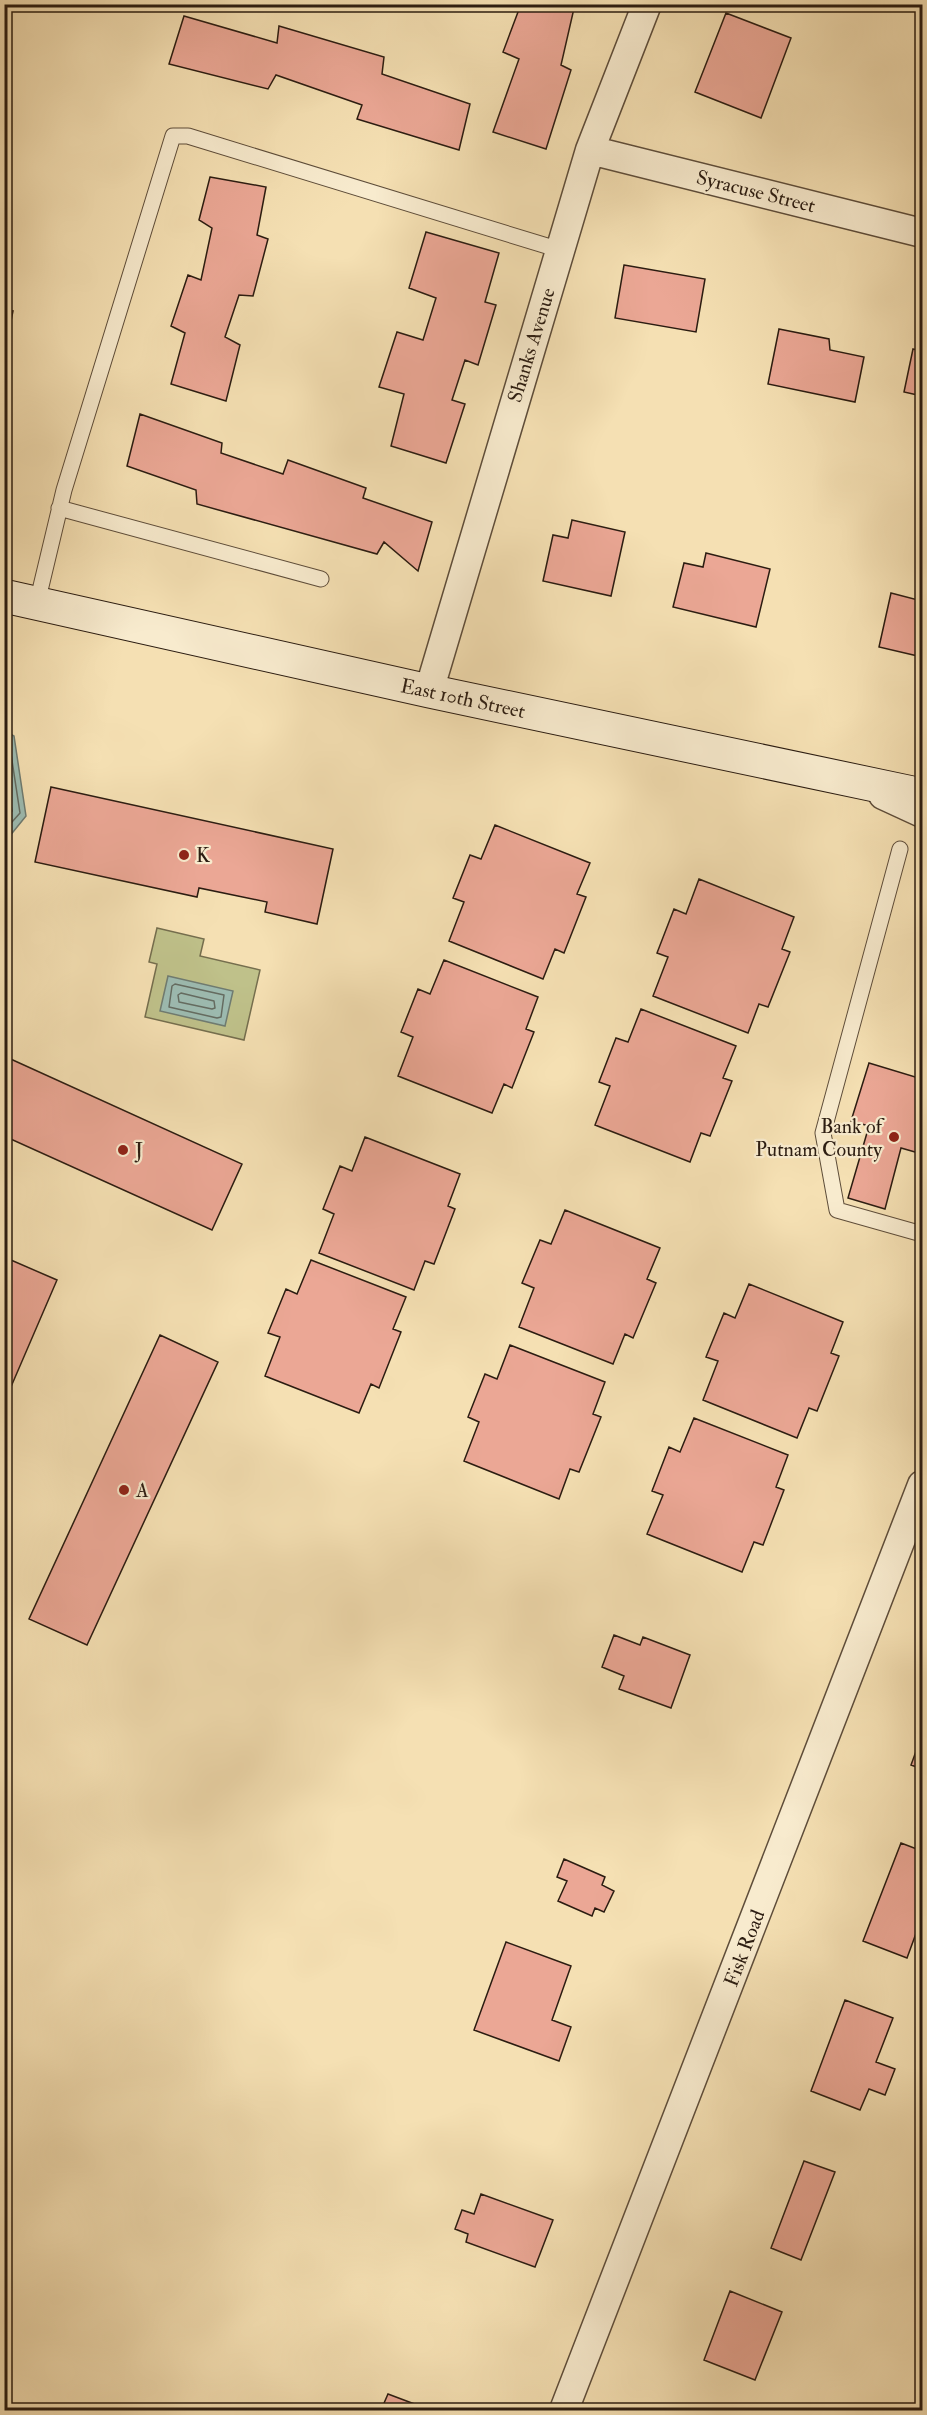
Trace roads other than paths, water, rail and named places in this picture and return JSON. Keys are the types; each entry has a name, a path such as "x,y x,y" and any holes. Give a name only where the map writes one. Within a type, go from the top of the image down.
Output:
{"main road":[{"name":"East 10th Street","path":"4,596 429,691 922,795"}],"street":[{"name":"Shanks Avenue","path":"429,691 590,150 646,4"},
{"name":"Syracuse Street","path":"590,150 922,233"},
{"path":"848,780 922,813"},
{"name":"Fisk Road","path":"564,2410 922,1485"}],"lane":[{"path":"37,603 60,508 173,136 188,135 560,250"},
{"path":"60,508 321,579"},
{"path":"900,849 823,1133 837,1210 922,1234"}],"water":[{"path":"5,731 14,736 26,816 9,837 4,837"},
{"path":"168,976 233,991 225,1026 160,1011"}],"place":[{"name":"K","path":"184,855"},
{"name":"Bank of Putnam County","path":"894,1137"},
{"name":"J","path":"123,1150"},
{"name":"A","path":"124,1490"}]}
